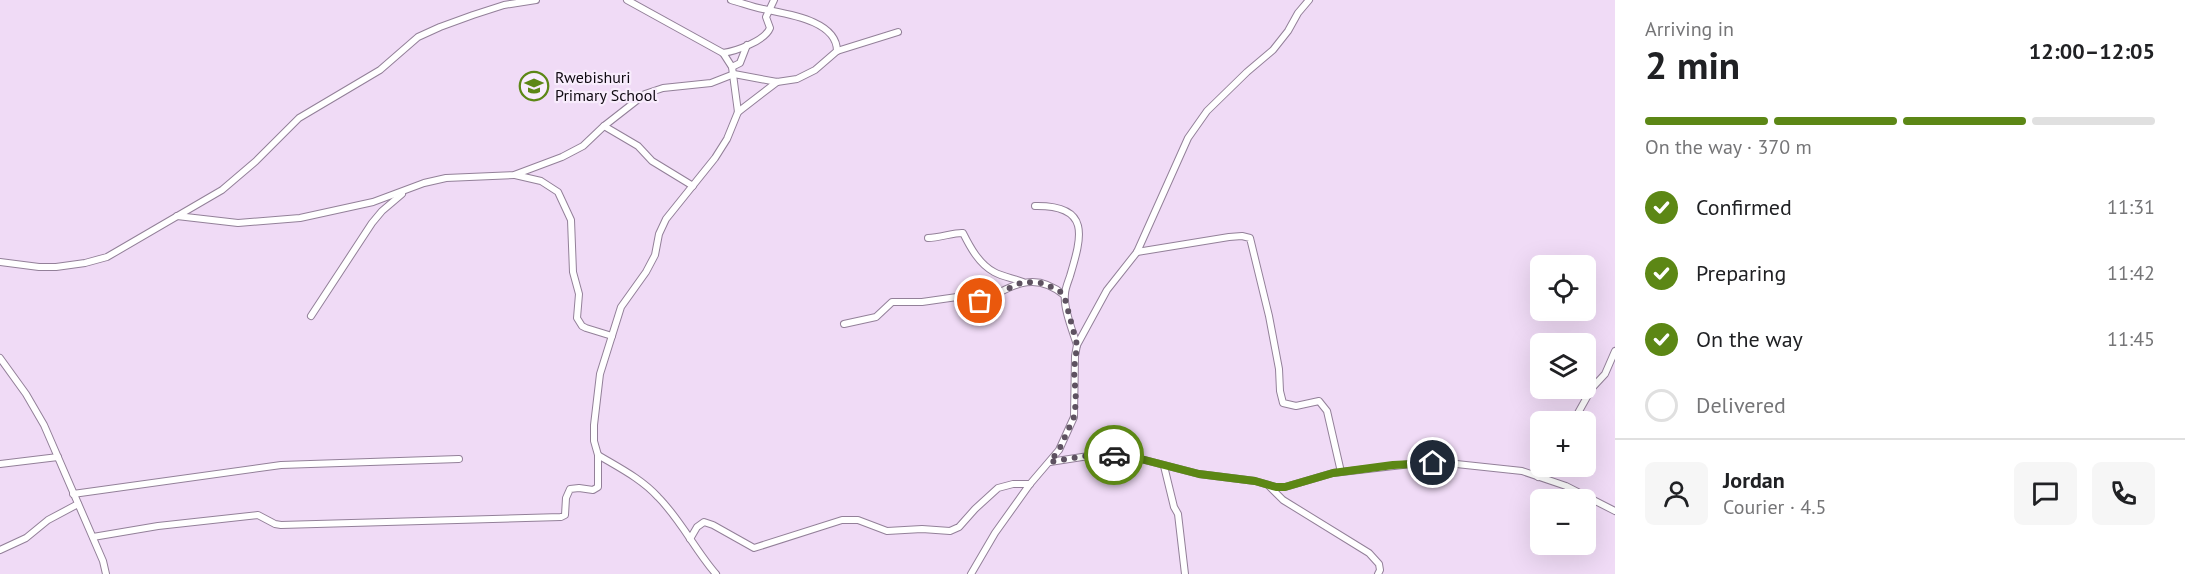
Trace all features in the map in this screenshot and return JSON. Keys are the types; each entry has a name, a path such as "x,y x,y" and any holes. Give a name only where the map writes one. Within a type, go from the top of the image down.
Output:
{"street":[{"path":"0,262 39,267 85,263 107,257 222,190 238,178 298,118 380,70 418,37 504,5 536,0"},
{"path":"627,0 723,53 733,71 738,112"},
{"path":"731,0 798,17 825,29 833,37 837,51"},
{"path":"723,53 736,51 767,35 770,28 766,17 774,0"},
{"path":"1077,345 1107,290 1137,252 1196,124 1247,72 1273,50 1309,0"},
{"path":"93,537 158,526 258,515 281,525 561,517 565,515 566,498 570,489 593,490 598,487 598,454 594,441 594,425 600,374 621,307 655,255 659,234 666,219 721,148 738,112 777,82 805,76 837,51 898,32"},
{"path":"514,175 574,152 645,94 663,88 711,83 733,71 740,63 747,45"},
{"path":"733,71 777,82"},
{"path":"604,126 638,147 652,161 693,186"},
{"path":"177,216 238,223 272,221 300,218 373,202 405,192 424,183 446,178 514,175 540,181 558,192 571,220 573,272 579,294 577,318 582,326 612,336"},
{"path":"311,316 372,223 382,211 405,192"},
{"path":"972,574 995,533 1030,484 1059,450 1074,417 1077,345 1064,295 1080,237 1078,224 1072,215 1062,208 1052,205 1035,206"},
{"path":"928,238 943,238 957,232 963,233 972,250 988,268 1023,282 1042,283 1064,295"},
{"path":"1137,252 1229,237 1250,238 1269,316 1283,403 1296,406 1319,401 1323,404 1327,411 1341,472"},
{"path":"844,324 876,317 892,302 922,302 964,296 983,301 1023,282"},
{"path":"1579,411 1592,388 1605,374 1615,351"},
{"path":"0,358 31,402 93,537 106,574"},
{"path":"598,454 637,479 658,497 717,574"},
{"path":"1050,462 1084,456 1112,455 1137,458 1199,474 1285,487 1341,472 1393,465 1447,463 1522,471 1530,474"},
{"path":"0,464 58,458"},
{"path":"73,494 281,465 459,459"},
{"path":"1164,466 1174,507 1178,514 1185,574"},
{"path":"1538,477 1566,486 1615,511"},
{"path":"690,539 697,527 704,522 754,548 842,520 858,520 887,531 922,528 950,531 959,527 999,488 1013,484 1030,484"},
{"path":"1269,486 1283,500 1369,553 1379,564 1378,574"},
{"path":"0,550 26,538 48,520 78,504"}],"way so far":[{"path":"980,301 1023,282 1042,283 1064,295 1077,345 1074,370 1076,401 1074,417 1059,450 1050,462 1084,456 1114,455"}],"place":[{"name":"Rwebishuri Primary School","path":"534,86"}],"route":[{"path":"1114,455 1153,461 1174,469 1199,474 1255,481 1276,487 1285,487 1333,473 1393,465 1433,463"}]}
